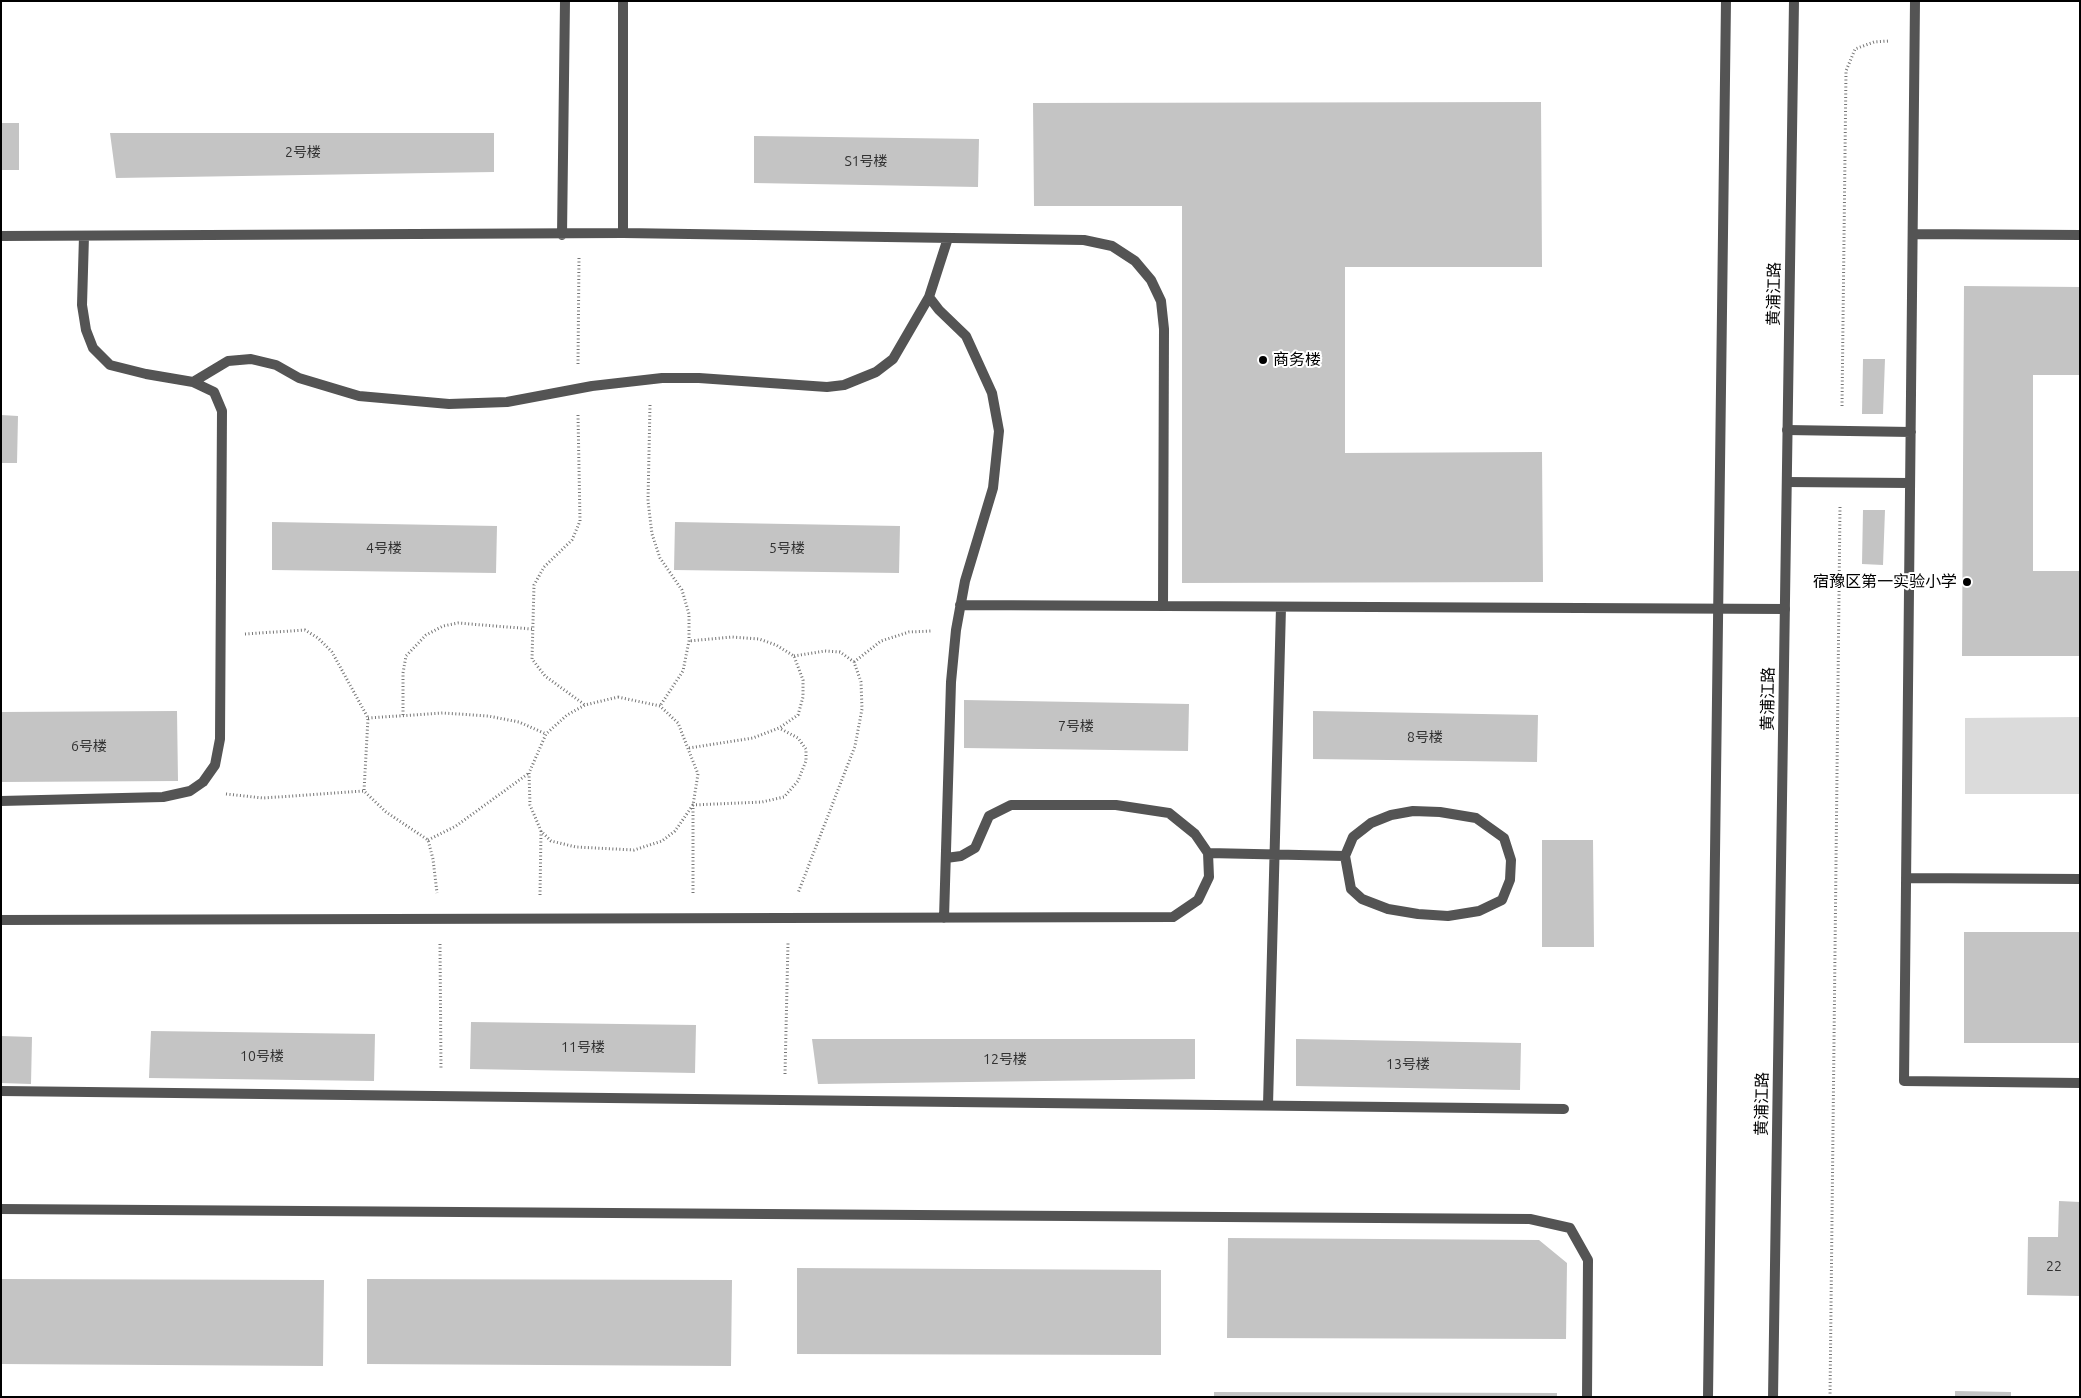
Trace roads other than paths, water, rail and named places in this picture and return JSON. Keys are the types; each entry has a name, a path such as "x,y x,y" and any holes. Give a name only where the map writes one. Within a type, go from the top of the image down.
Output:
{"street":[{"path":"562,235 565,1"},
{"path":"623,1 623,233"},
{"path":"1708,1397 1726,1"},
{"name":"黄浦江路","path":"1773,1397 1794,1"},
{"path":"1915,1 1904,1081 2080,1083"},
{"path":"1,236 562,235 623,233 1084,240 1112,246 1135,261 1151,280 1161,301 1164,329 1163,606"},
{"path":"1913,234 2080,235"},
{"path":"1,801 163,797 190,791 203,782 215,765 220,739 222,411 214,392 193,382 146,374 110,365 93,348 86,330 82,305 84,236"},
{"path":"193,382 228,361 251,359 276,365 298,378 359,396 449,404 507,402 578,388 650,380 699,378 827,387 844,385 876,372 893,359 929,297 948,238"},
{"path":"929,297 939,310 966,336 992,393 999,431 993,488 965,581 956,630 951,682 944,918"},
{"path":"1787,430 1911,432"},
{"path":"1787,482 1910,483"},
{"path":"960,605 1785,609"},
{"path":"1268,1105 1281,607"},
{"path":"1,920 1174,917 1198,900 1209,877 1208,853 1195,834 1169,813 1116,805 1011,805 990,816 975,848 961,856 946,858"},
{"path":"1413,811 1440,812 1476,818 1504,838 1511,860 1510,880 1502,900 1478,911 1448,916 1418,914 1388,909 1362,899 1351,889 1345,856 1353,837 1371,823 1391,815 1413,811"},
{"path":"1208,853 1345,856"},
{"path":"1906,878 2080,879"},
{"path":"1,1091 1564,1108"},
{"path":"1,1209 1530,1219 1570,1228 1588,1260 1588,1397"}],"place":[{"name":"商务楼","path":"1263,360"},
{"name":"宿豫区第一实验小学","path":"1967,582"}]}
